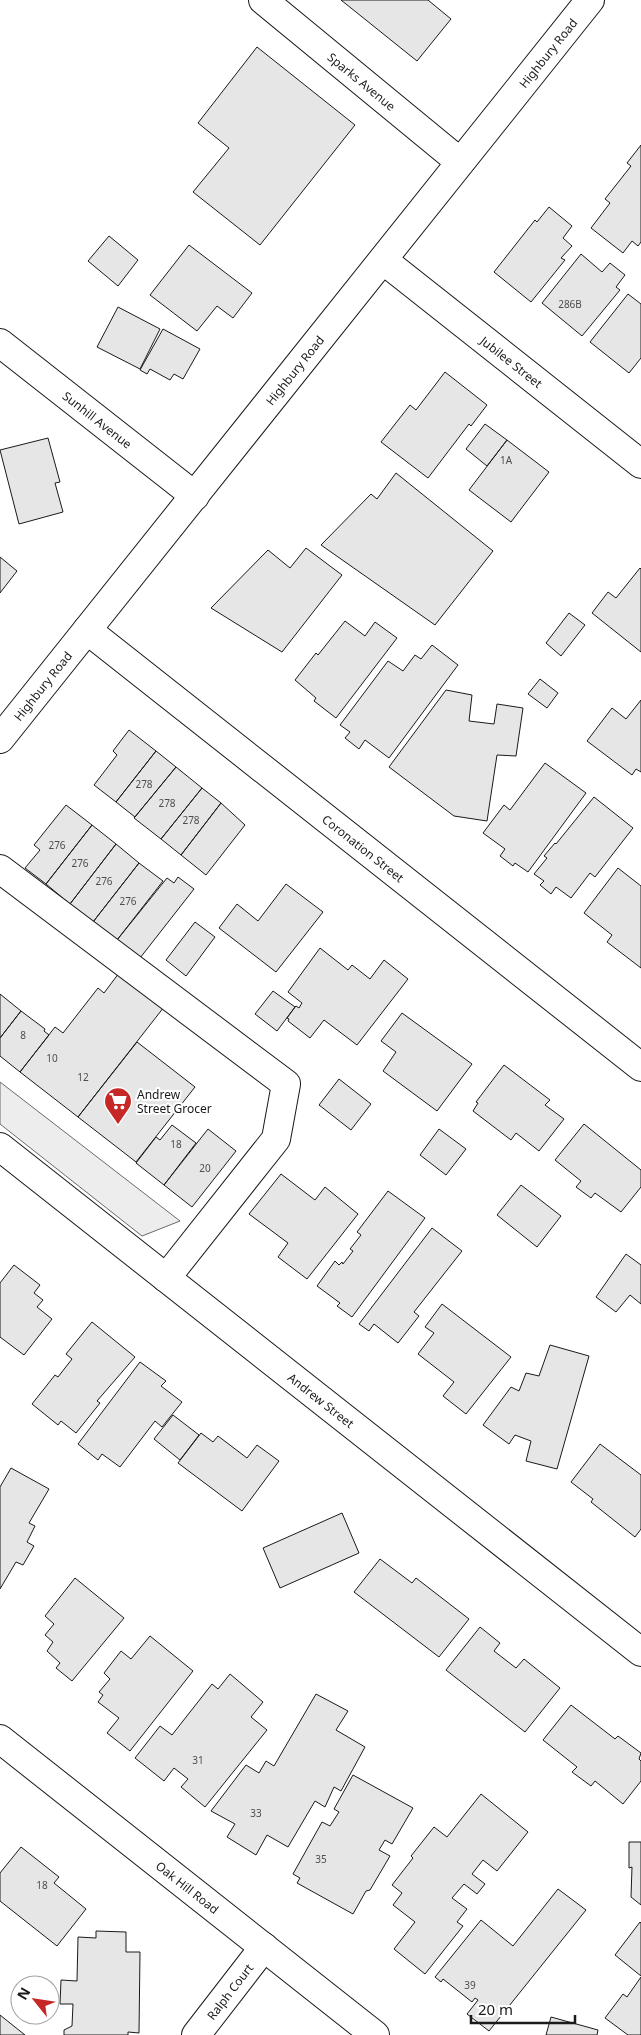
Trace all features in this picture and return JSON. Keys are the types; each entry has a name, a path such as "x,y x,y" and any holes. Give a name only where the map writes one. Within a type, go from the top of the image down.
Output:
{"street":[{"name":"Sparks Avenue","path":"263,0 460,162"},
{"name":"Highbury Road","path":"0,739 590,0"},
{"name":"Jubilee Street","path":"383,260 641,464"},
{"name":"Sunhill Avenue","path":"0,343 195,496"},
{"name":"Coronation Street","path":"87,630 641,1067"},
{"path":"0,869 286,1084 276,1139 166,1278"},
{"name":"Andrew Street","path":"0,1147 641,1652"},
{"name":"Oak Hill Road","path":"0,1739 375,2035"},
{"name":"Ralph Court","path":"196,2035 264,1948"}],"shaded area":[{"path":"0,1082 180,1221 142,1236 0,1124"}],"building":[{"path":"341,0 428,0 451,19 417,61"},
{"path":"257,47 355,125 260,245 193,192 229,148 198,123"},
{"path":"641,145 641,242 638,246 632,241 623,253 591,228 610,203 605,199 631,166 627,163"},
{"path":"549,207 572,226 563,238 572,246 561,258 565,260 531,302 494,272 535,220 537,222"},
{"path":"109,236 138,260 118,286 88,261"},
{"path":"189,245 252,293 233,318 217,306 197,331 150,295"},
{"path":"581,254 602,272 610,263 625,275 616,287 620,290 582,336 542,303"},
{"path":"628,294 641,304 641,358 629,373 590,342"},
{"path":"118,307 160,329 140,369 97,347"},
{"path":"163,329 200,349 183,379 174,374 170,380 150,369 147,374 140,370"},
{"path":"445,372 487,405 471,426 469,424 428,478 381,442 410,405 416,410"},
{"path":"485,424 507,440 487,466 466,449"},
{"path":"48,438 60,482 55,483 63,512 19,524 0,450"},
{"path":"507,440 549,472 511,522 469,490"},
{"path":"396,473 493,551 435,625 321,545 371,494 377,499"},
{"path":"306,548 342,575 282,652 211,608 268,550 290,568"},
{"path":"0,557 17,571 0,593"},
{"path":"640,568 641,652 592,613 608,592 616,598"},
{"path":"569,613 585,625 561,656 546,643"},
{"path":"345,621 365,636 375,622 397,638 336,718 314,701 316,698 295,680"},
{"path":"432,645 458,665 389,758 365,740 359,749 345,738 350,732 340,725 388,661 403,671 415,655 421,659"},
{"path":"540,679 558,693 547,708 528,694"},
{"path":"446,690 472,695 469,721 494,724 497,704 523,708 516,756 497,755 487,821 454,816 389,767"},
{"path":"641,700 641,772 636,769 632,775 587,741 612,708 626,719"},
{"path":"129,730 156,751 116,802 94,785 117,755 113,751"},
{"path":"156,751 176,767 135,817 116,802"},
{"path":"545,763 586,793 528,872 515,863 513,866 500,856 505,849 483,833 504,805 510,810"},
{"path":"176,767 202,788 161,839 134,818"},
{"path":"202,788 221,803 181,855 161,839"},
{"path":"594,797 633,828 595,877 590,873 571,898 556,887 551,894 540,885 544,881 534,874 547,858 544,856"},
{"path":"221,803 245,825 206,875 181,855"},
{"path":"66,805 92,825 46,884 25,868 40,850 34,845"},
{"path":"92,825 116,844 70,904 46,884"},
{"path":"116,844 139,863 93,922 70,904"},
{"path":"139,863 163,881 117,940 93,922"},
{"path":"618,868 641,886 641,968 607,942 612,935 584,913"},
{"path":"178,877 194,889 140,958 117,940 167,878 174,883"},
{"path":"286,884 323,912 276,972 219,928 237,904 258,921"},
{"path":"195,922 215,937 186,976 166,960"},
{"path":"320,948 348,970 352,965 370,979 384,960 408,979 357,1045 324,1020 310,1038 288,1021 289,1019 287,1018 295,1007 299,1008 302,1003 288,992"},
{"path":"119,973 164,1007 78,1117 20,1072 55,1027 63,1033 98,988 104,993"},
{"path":"273,991 295,1007 277,1031 255,1014"},
{"path":"0,994 21,1011 0,1038"},
{"path":"21,1011 45,1029 44,1031 49,1035 20,1072 0,1056 0,1038"},
{"path":"402,1013 472,1064 437,1111 383,1071 396,1052 381,1041"},
{"path":"137,1042 195,1087 136,1162 78,1117"},
{"path":"504,1065 550,1100 545,1105 564,1119 539,1151 516,1133 511,1140 473,1111 478,1103 476,1102"},
{"path":"339,1079 371,1104 351,1130 319,1105"},
{"path":"584,1124 641,1170 641,1187 621,1212 595,1193 591,1198 576,1187 581,1181 555,1160"},
{"path":"172,1125 196,1143 164,1185 136,1163 156,1137 160,1140"},
{"path":"208,1129 236,1151 192,1207 164,1185"},
{"path":"439,1129 466,1149 446,1175 420,1155"},
{"path":"281,1174 315,1200 325,1187 358,1214 307,1279 278,1257 288,1243 249,1214"},
{"path":"521,1185 561,1216 537,1247 497,1215"},
{"path":"388,1191 425,1218 352,1317 337,1306 340,1303 317,1286 335,1261 339,1265 342,1262 343,1264 353,1251 350,1249 361,1235 357,1232"},
{"path":"432,1228 462,1251 414,1312 419,1316 398,1343 374,1324 369,1331 359,1324"},
{"path":"626,1254 641,1265 641,1304 630,1295 616,1312 596,1297"},
{"path":"14,1265 40,1285 34,1293 43,1300 37,1307 52,1319 24,1355 0,1337 0,1283"},
{"path":"442,1304 511,1357 466,1414 443,1396 454,1382 418,1354 434,1333 425,1327"},
{"path":"92,1322 135,1357 97,1401 100,1403 76,1433 61,1421 58,1425 32,1404 55,1375 58,1377 72,1359 66,1354"},
{"path":"550,1345 589,1356 557,1469 526,1461 531,1441 515,1435 509,1444 483,1425 511,1387 519,1391 526,1373 539,1376"},
{"path":"140,1362 166,1381 161,1386 182,1402 162,1427 155,1421 120,1467 102,1454 98,1460 78,1444"},
{"path":"173,1415 199,1435 180,1460 154,1439"},
{"path":"201,1433 213,1442 218,1436 247,1458 257,1445 279,1461 242,1511 178,1463"},
{"path":"600,1444 641,1475 641,1529 635,1537 591,1502 593,1499 571,1482"},
{"path":"11,1468 49,1489 29,1523 35,1526 27,1542 34,1546 23,1565 16,1562 0,1589 0,1487"},
{"path":"342,1513 359,1553 280,1588 263,1548"},
{"path":"380,1559 412,1583 416,1578 469,1619 439,1657 354,1592"},
{"path":"75,1578 124,1618 72,1681 56,1668 60,1663 47,1651 53,1642 45,1635 54,1624 45,1616"},
{"path":"480,1627 500,1643 494,1651 516,1668 524,1659 560,1688 525,1732 446,1670"},
{"path":"150,1636 193,1671 130,1751 107,1733 119,1718 98,1702 103,1695 99,1692 110,1679 104,1673 121,1651 131,1659"},
{"path":"230,1674 263,1702 251,1717 267,1730 205,1807 181,1787 188,1779 174,1768 164,1781 135,1758 160,1726 172,1735 212,1684 218,1689"},
{"path":"316,1694 348,1711 336,1730 365,1747 341,1791 334,1787 325,1807 315,1801 288,1847 267,1835 256,1855 227,1837 235,1824 211,1811 246,1765 259,1773 266,1761 274,1766"},
{"path":"571,1705 615,1739 618,1736 641,1753 639,1759 641,1761 641,1781 623,1804 595,1781 591,1786 572,1772 577,1767 543,1740"},
{"path":"353,1775 413,1808 392,1844 385,1840 379,1850 390,1856 353,1914 297,1883 300,1878 293,1874 322,1822 330,1826 339,1812 334,1809"},
{"path":"481,1794 528,1832 497,1871 483,1860 472,1874 485,1884 477,1894 464,1884 452,1898 467,1909 457,1922 463,1926 425,1974 394,1949 415,1922 393,1905 402,1893 392,1885 413,1858 411,1856 434,1827 447,1837"},
{"path":"629,1842 641,1842 641,1905 631,1897 632,1867 629,1868"},
{"path":"21,1847 59,1877 54,1883 86,1909 57,1946 0,1901 0,1873"},
{"path":"558,1889 586,1910 489,2031 467,2014 478,2000 475,1998 472,2002 443,1979 441,1982 435,1977 481,1920 513,1946"},
{"path":"641,1923 641,1976 615,1955"},
{"path":"96,1931 126,1932 126,1952 140,1952 139,2033 128,2032 128,2035 64,2035 64,2030 72,2026 73,2004 60,2004 61,1980 77,1981 78,1937 96,1938"},
{"path":"641,1977 641,2035 628,2035 605,2018 623,1994 627,1997"},
{"path":"0,2015 10,2025 25,2035 0,2035"},
{"path":"551,2017 598,2030 597,2035 546,2035"}],"place":[{"name":"Andrew Street Grocer","path":"118,1125"}]}
